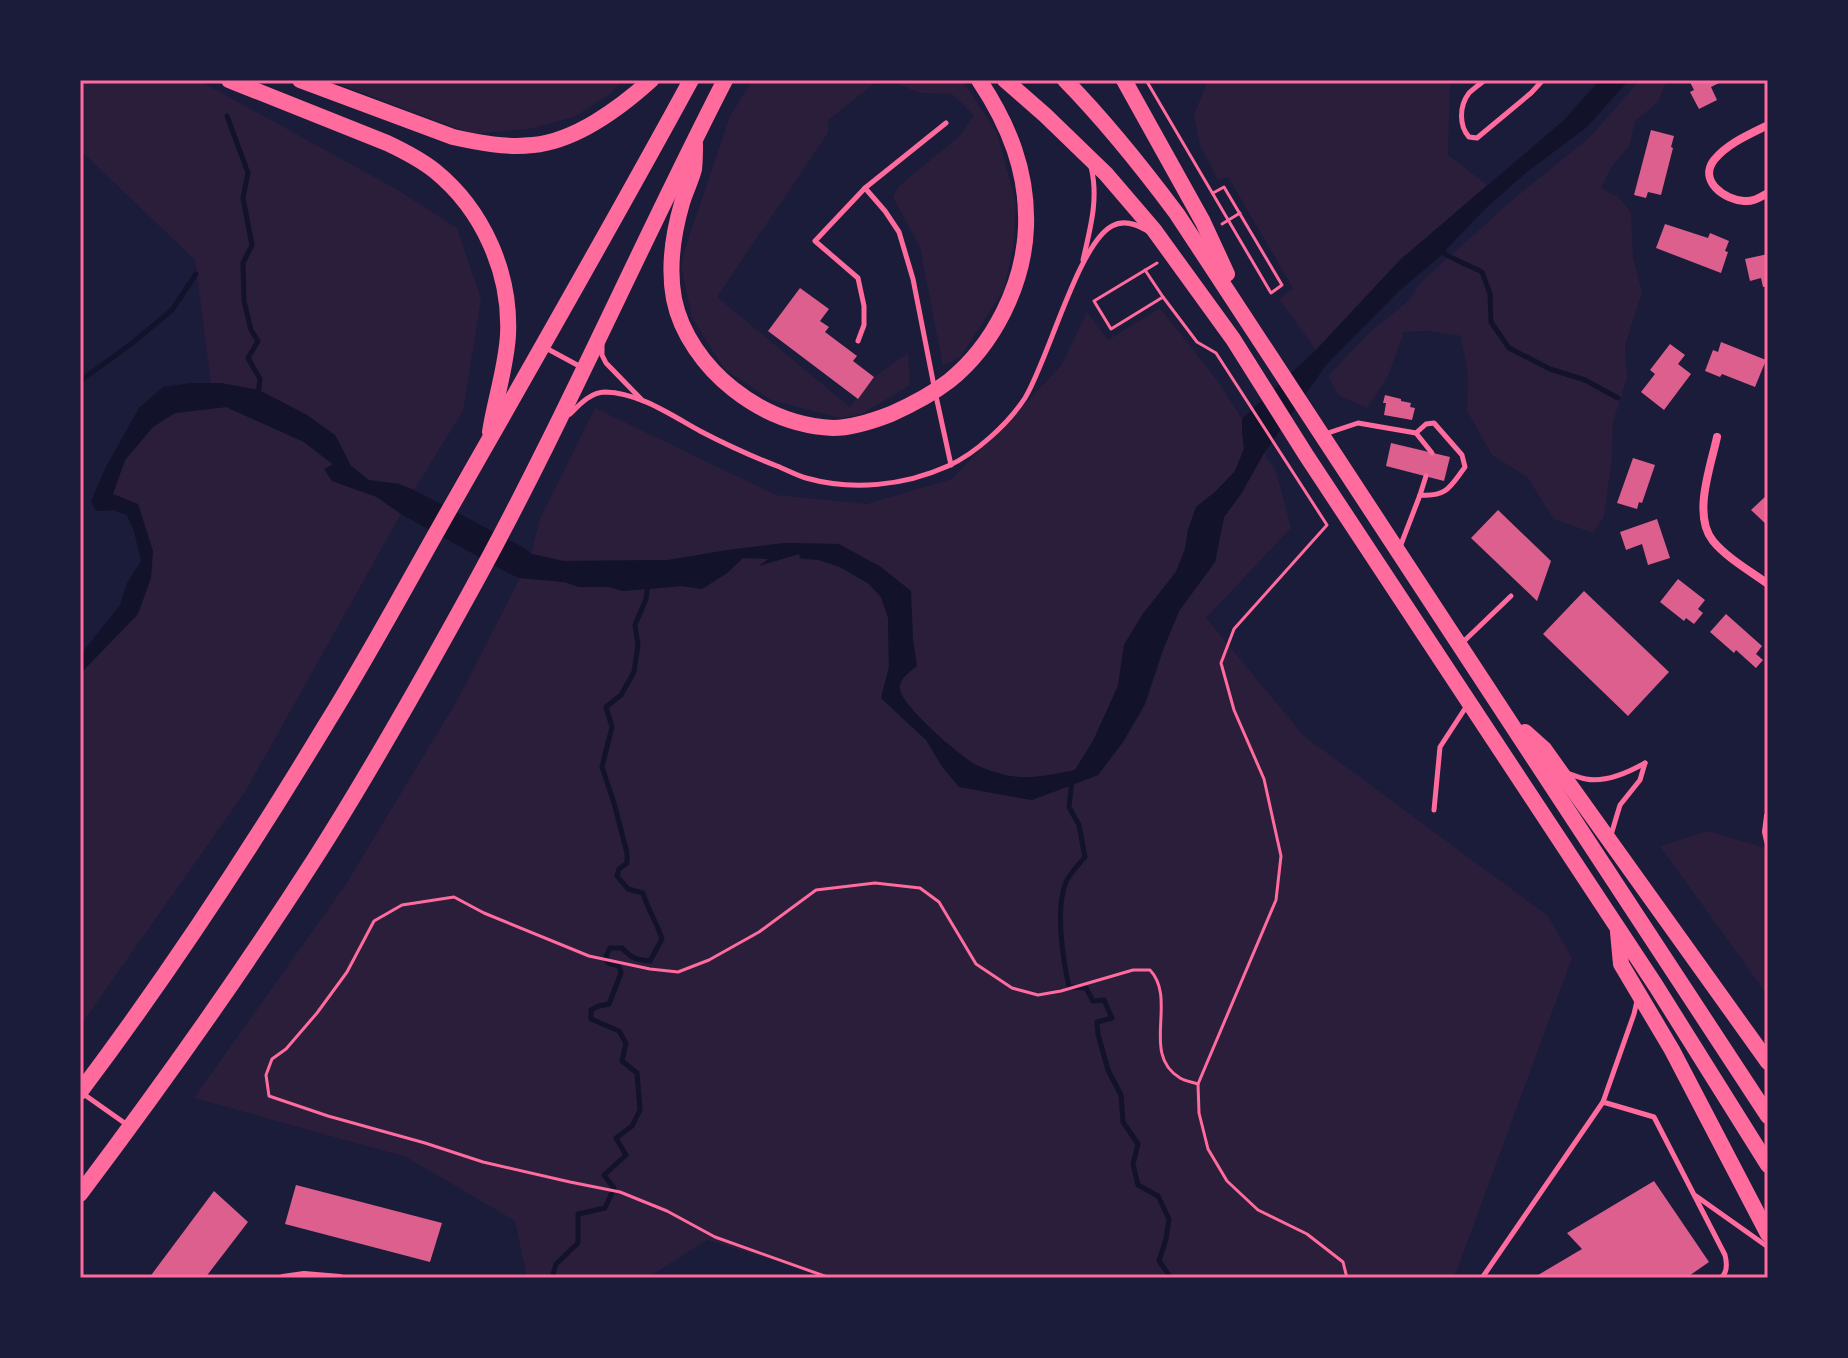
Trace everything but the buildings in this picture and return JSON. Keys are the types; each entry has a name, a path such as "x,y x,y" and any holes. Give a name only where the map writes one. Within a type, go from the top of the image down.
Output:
{"highway":[{"path":"229,80 411,154 436,172 476,217 500,269 507,301 504,359 489,441"},
{"path":"300,80 453,137 505,146 536,145 570,134 602,119 651,80"},
{"path":"80,1092 135,1017 262,829 327,724 691,80"},
{"path":"80,1194 186,1051 314,860 402,713 516,504 725,80"},
{"path":"696,136 694,168 676,227 671,264 675,302 694,347 719,378 753,405 771,414 808,425 835,428 870,422 936,390 963,368 995,327 1020,270 1026,227 1021,168 1006,127 979,80"},
{"path":"1005,80 1088,156 1160,239 1233,339 1656,986 1768,1165"},
{"path":"1065,80 1145,170 1177,214 1768,1116"},
{"path":"1124,80 1203,222 1250,323"},
{"path":"1505,715 1544,749 1768,1062"},
{"path":"1618,931 1621,964 1672,1050 1768,1234"}],"street":[{"path":"1768,125 1736,142 1715,158 1710,167 1712,185 1721,194 1741,201 1754,201 1768,193"},
{"path":"1717,437 1704,497 1705,526 1711,539 1721,549 1768,584"},
{"path":"1768,816 1768,841"},
{"path":"283,1278 304,1275 340,1278"}],"lane":[{"path":"1485,80 1463,104 1462,130 1469,137 1477,138 1543,80"},
{"path":"858,341 864,325 864,306 858,278 815,241 865,188 946,123"},
{"path":"1082,265 1095,204 1088,156"},
{"path":"865,188 899,232 913,279 951,465"},
{"path":"602,329 602,355 606,363 641,399 734,449 805,478 837,484 871,485 915,479 951,465 981,445 1005,423 1025,398 1082,265 1099,237 1112,226 1126,223 1140,226 1160,239"},
{"path":"543,346 583,368"},
{"path":"554,429 590,396 604,392 641,399"},
{"path":"1323,435 1358,423 1416,433 1432,453"},
{"path":"1416,433 1426,424 1434,423 1462,455 1465,467 1437,496 1420,495"},
{"path":"1398,552 1426,476"},
{"path":"1460,644 1511,596"},
{"path":"1434,810 1440,747 1469,704"},
{"path":"1558,770 1588,780 1603,779 1645,763 1640,780 1620,805 1609,840"},
{"path":"1482,1278 1603,1102 1634,1014 1638,992"},
{"path":"80,1092 130,1127"},
{"path":"1603,1102 1654,1117 1725,1255 1728,1265 1722,1277"},
{"path":"1695,1195 1768,1247"}],"path":[{"path":"1146,80 1271,293 1282,285 1224,187 1213,193"},
{"path":"1163,297 1111,329 1094,301 1145,270 1197,342 1216,353 1327,525 1234,629 1221,663 1234,710 1264,779 1281,856 1276,900 1198,1084 1199,1113 1208,1149 1227,1181 1258,1210 1307,1234 1343,1262 1347,1278"},
{"path":"830,1278 715,1237 667,1211 620,1192 483,1162 269,1096 266,1075 272,1059 286,1049 317,1013 347,972 374,921 402,905 454,897 484,913 589,956 678,972 709,960 759,932 816,890 875,883 920,888 939,902 976,964 1012,988 1038,995 1133,970 1150,970 1156,977 1160,992 1159,1045 1167,1066 1180,1078 1198,1084"}],"shaded area":[{"path":"80,80 198,80 396,189 457,228 481,299 463,411 414,490 399,484 369,480 351,466 335,435 221,383 211,383 195,260 80,150"},
{"path":"328,80 623,80 611,93 574,117 529,129 472,134"},
{"path":"753,80 879,80 828,120 828,133 717,297 850,407 874,377 908,353 910,385 862,414 840,418 771,400 724,369 692,318 681,266 686,246 730,116"},
{"path":"888,80 959,80 967,87 997,133 1016,203 1013,248 1004,290 960,357 943,366 920,247 893,197 899,186 961,135 974,115 952,94 920,93"},
{"path":"1208,80 1450,80 1448,155 1487,185 1400,260 1316,350 1279,299 1293,288 1228,177 1218,180 1200,145 1194,115"},
{"path":"1600,80 1629,80 1587,127 1527,172 1486,208 1326,365 1264,453 1224,517 1215,562 1179,611 1145,704 1123,742 1098,775 1032,800 959,787 926,740 881,698 889,667 888,618 881,597 869,584 840,567 800,558 799,554 759,566 768,559 743,558 702,589 682,586 623,591 520,578 401,514 377,497 332,481 324,469 333,464 304,442 226,407 175,413 153,427 125,460 113,494 138,504 153,551 151,578 138,614 80,674 80,652 120,605 127,583 141,561 127,515 113,510 96,511 91,501 106,467 139,408 163,387 221,383 259,390 307,415 335,435 351,466 369,480 399,484 414,490 532,554 563,561 668,560 785,543 839,544 881,567 911,591 917,666 903,679 900,689 910,707 933,731 970,761 1001,774 1029,777 1075,770 1093,741 1118,686 1124,645 1142,615 1176,572 1196,507 1235,471 1244,449 1242,419 1316,350 1400,260 1563,121"},
{"path":"1640,80 1667,80 1658,102 1635,121 1630,145 1611,168 1601,188 1618,197 1631,212 1633,258 1642,292 1625,346 1627,378 1613,422 1604,517 1593,533 1554,519 1527,477 1492,455 1467,411 1468,376 1461,336 1431,331 1404,332 1388,376 1367,408 1338,395 1328,376 1368,334 1408,301 1423,280 1510,202 1591,136"},
{"path":"1160,308 1220,384 1242,419 1244,449 1235,472 1196,507 1176,572 1142,615 1124,645 1118,686 1093,741 1075,770 1029,777 999,773 970,761 933,731 910,707 900,689 903,679 917,666 910,591 839,544 785,543 668,560 563,561 531,554 540,519 595,408 776,495 867,504 952,479 1061,366 1087,312 1108,340"},
{"path":"226,407 304,442 333,465 332,481 377,497 401,514 245,792 80,1026 80,674 153,551 112,494 125,460 153,427 175,413"},
{"path":"1264,453 1276,471 1291,528 1206,618 1304,736 1548,916 1572,958 1452,1278 832,1278 707,1240 647,1278 527,1278 515,1221 406,1157 194,1098 346,884 458,699 520,578 623,591 682,586 702,589 743,558 769,559 762,565 799,554 800,559 819,560 840,567 869,584 881,597 888,618 889,667 881,698 926,740 943,768 981,791 1032,800 1098,775 1123,742 1145,704 1179,611 1215,562 1224,517"},
{"path":"1708,831 1768,849 1768,996 1660,846"}],"waterway":[{"path":"227,116 248,173 243,198 252,245 243,263 244,301 251,330 258,341 248,358 260,379 258,395"},
{"path":"1440,250 1482,272 1490,294 1491,322 1509,348 1550,369 1585,380 1618,398"},
{"path":"80,381 172,310 196,274"},
{"path":"552,1278 556,1264 578,1243 578,1214 605,1208 614,1188 604,1175 626,1155 616,1138 632,1126 640,1110 637,1073 622,1061 626,1043 619,1031 591,1019 591,1010 609,1004 621,973 619,966 608,963 606,956 610,948 622,948 634,958 650,961 662,939 643,893 628,889 617,876 619,869 627,863 627,853 602,767 612,727 606,707 621,695 634,672 638,645 635,625 646,599 648,583"},
{"path":"1072,780 1069,807 1079,825 1085,857 1068,879 1061,906 1061,934 1069,987 1086,988 1093,1001 1104,1000 1112,1018 1097,1022 1098,1034 1108,1070 1121,1095 1123,1122 1138,1144 1133,1164 1138,1185 1158,1196 1169,1219 1159,1261 1171,1278"}]}
